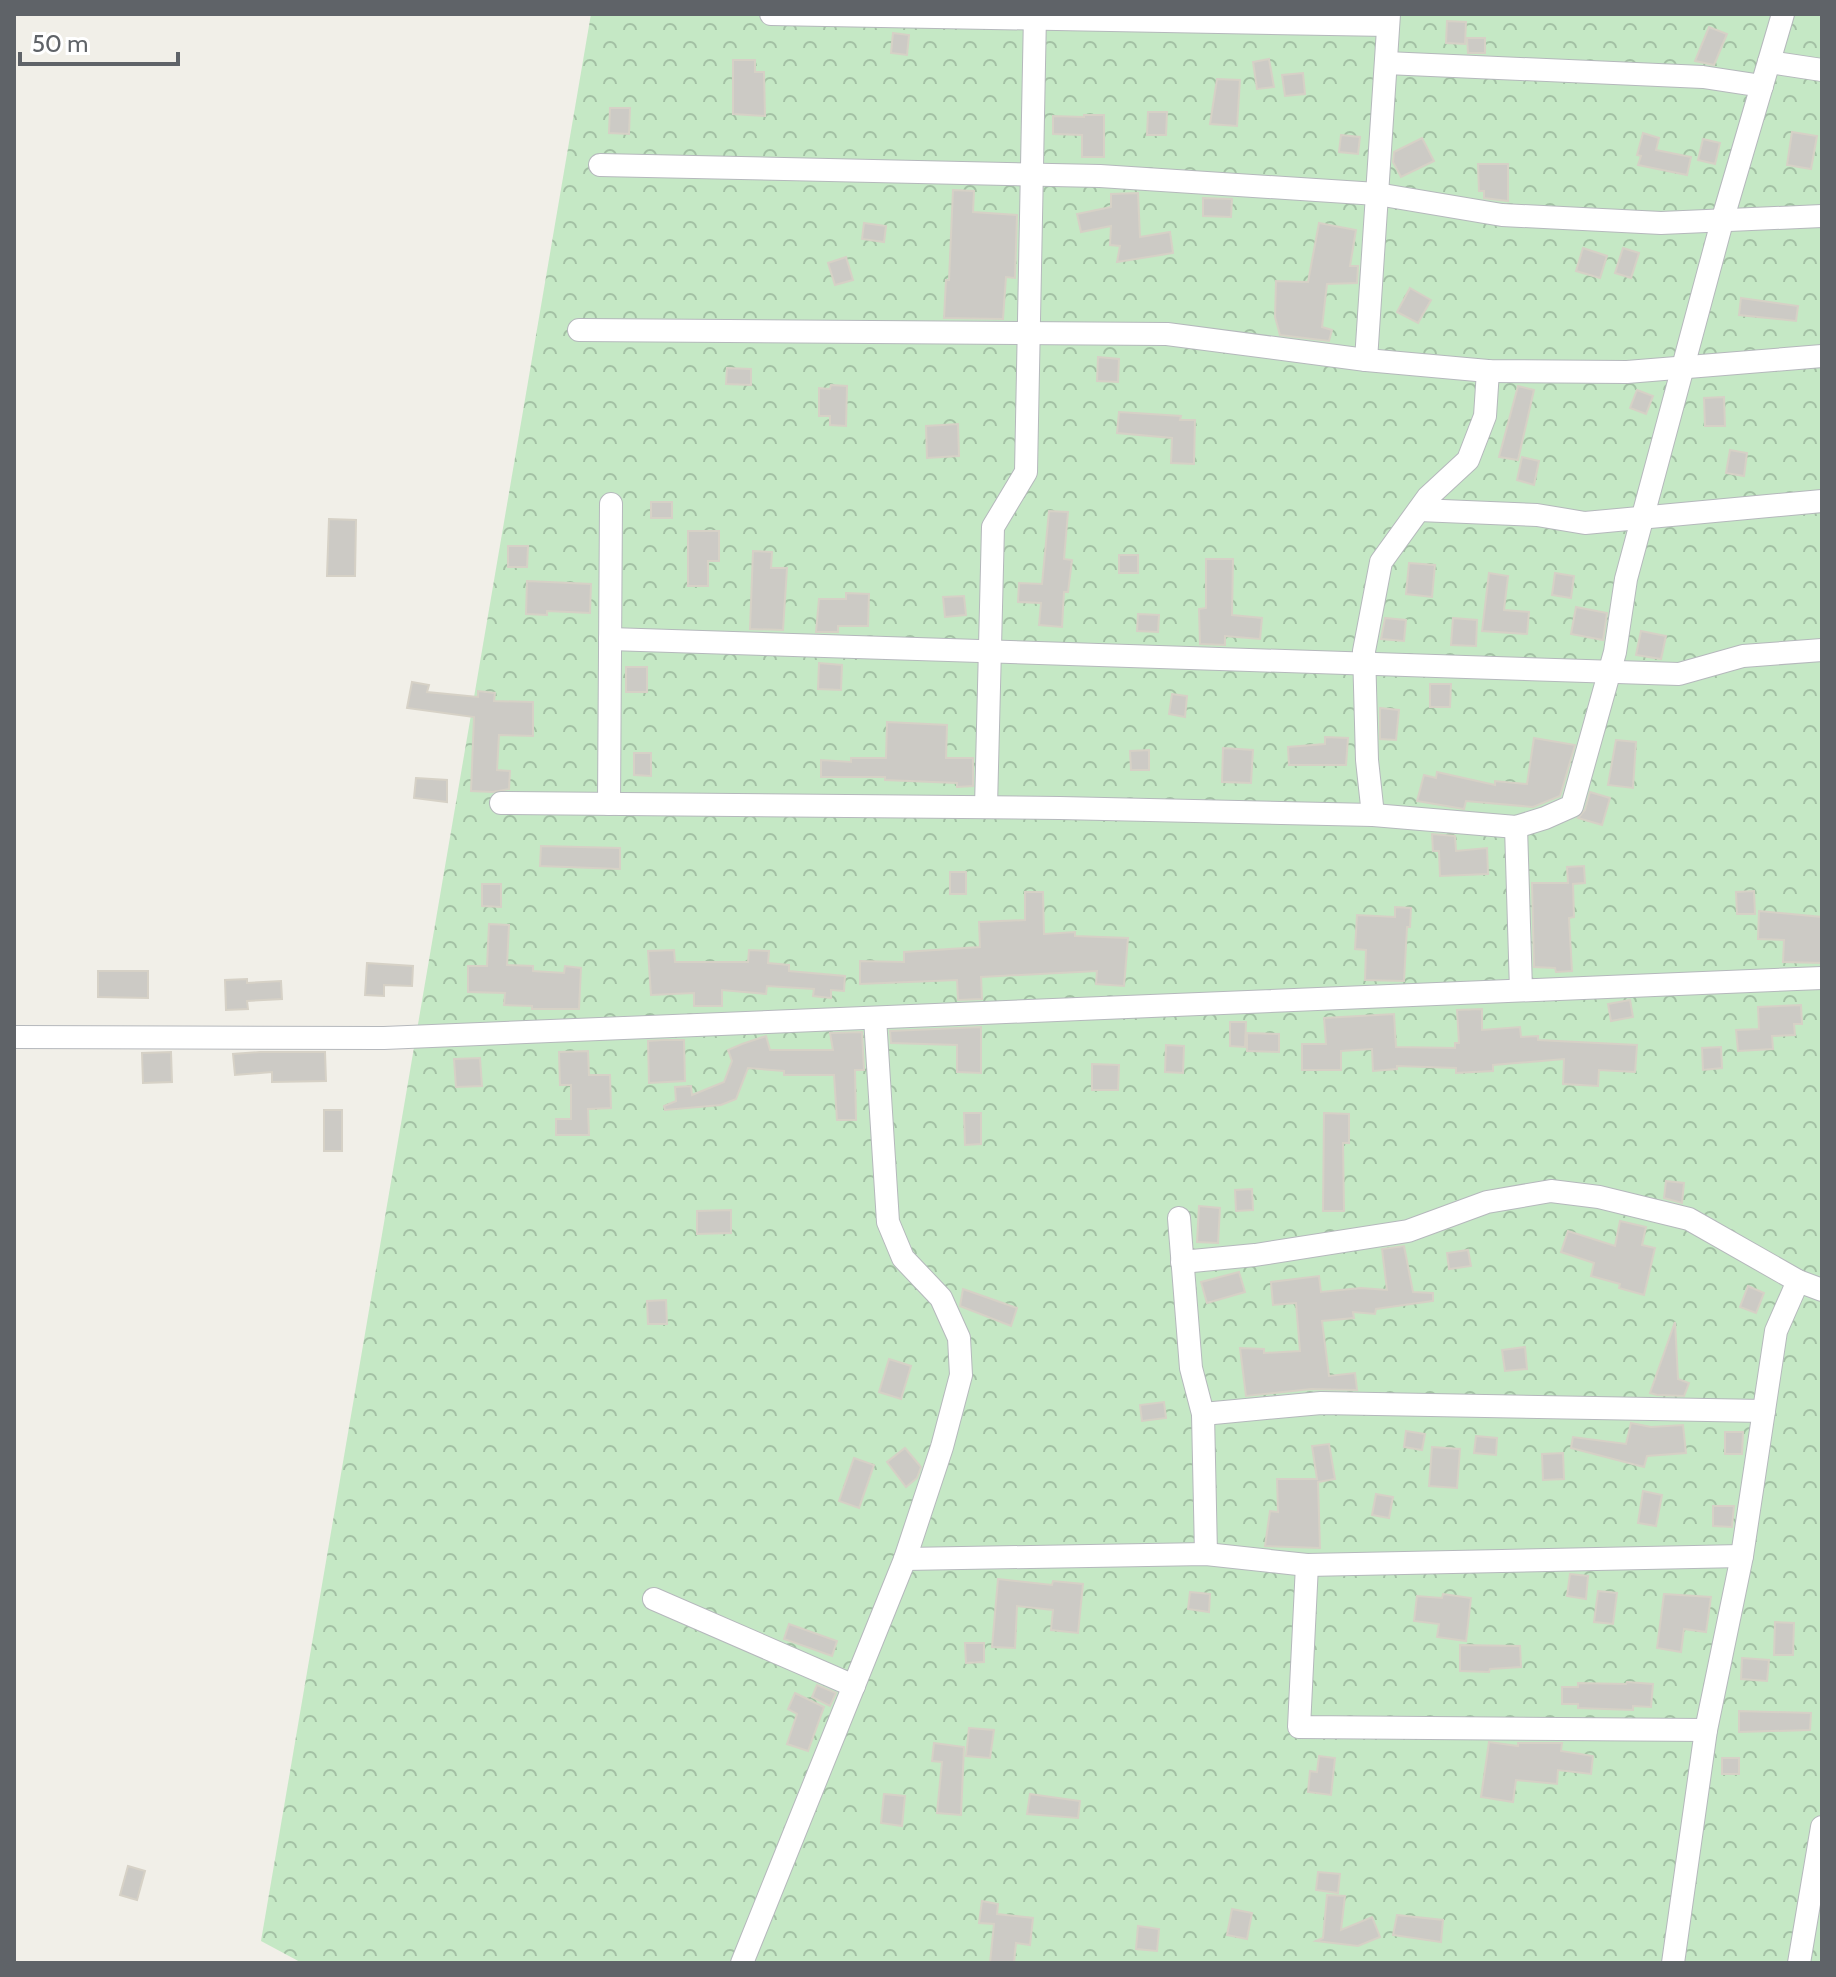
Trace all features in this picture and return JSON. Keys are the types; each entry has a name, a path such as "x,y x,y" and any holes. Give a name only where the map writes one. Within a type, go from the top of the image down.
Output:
{"street":[{"path":"771,14 1389,20 1366,360"},
{"path":"501,803 986,807 1373,815 1516,827 1572,806 1610,670 1626,579 1783,14"},
{"path":"986,807 993,527 1026,472 1035,16"},
{"path":"1769,62 1822,70"},
{"path":"1386,63 1703,77 1762,86"},
{"path":"600,165 1100,176 1377,194 1502,215 1661,223 1822,216"},
{"path":"579,330 1167,334 1366,360 1488,371 1627,372 1822,356"},
{"path":"1373,815 1367,760 1365,662 1381,562 1428,497 1468,460 1485,416 1488,371"},
{"path":"1419,510 1537,515 1585,523 1822,501"},
{"path":"609,804 611,504"},
{"path":"610,639 1679,674 1743,656 1822,650"},
{"path":"1516,827 1521,990"},
{"path":"14,1037 384,1038 1822,978"},
{"path":"742,1963 905,1559 942,1447 961,1375 959,1338 941,1298 903,1258 888,1222 875,1018"},
{"path":"1182,1262 1255,1255 1408,1231 1487,1202 1551,1191 1599,1197 1689,1219 1798,1281 1822,1290"},
{"path":"1179,1218 1191,1368 1203,1414 1206,1554"},
{"path":"1673,1963 1706,1730 1742,1556 1776,1331 1798,1281"},
{"path":"1203,1414 1321,1403 1764,1411"},
{"path":"905,1559 1206,1554 1307,1565 1742,1556"},
{"path":"1307,1565 1299,1727 1706,1730"},
{"path":"654,1599 854,1686"},
{"path":"1799,1963 1822,1827"}],"green space":[{"path":"591,14 1822,14 1822,1963 302,1963 261,1941"}],"building":[{"path":"1447,21 1466,22 1465,44 1446,43"},
{"path":"1709,27 1727,34 1714,65 1695,61"},
{"path":"893,33 909,35 907,55 891,53"},
{"path":"1467,38 1485,38 1485,53 1468,53"},
{"path":"1269,59 1274,87 1257,89 1253,62"},
{"path":"733,60 755,60 755,72 764,72 765,116 733,114"},
{"path":"1303,73 1305,94 1285,96 1282,75"},
{"path":"1217,79 1240,80 1237,126 1210,124"},
{"path":"610,108 630,108 629,134 609,133"},
{"path":"1148,112 1167,112 1166,135 1147,135"},
{"path":"1104,115 1104,157 1082,157 1082,135 1053,134 1053,116"},
{"path":"1792,132 1817,136 1811,169 1787,165"},
{"path":"1643,133 1659,138 1656,150 1691,157 1687,175 1638,165 1641,156 1637,155"},
{"path":"1341,135 1360,137 1358,154 1339,152"},
{"path":"1422,138 1434,161 1401,177 1393,162 1394,152"},
{"path":"1703,139 1720,143 1715,164 1698,160"},
{"path":"1478,164 1508,164 1508,201 1484,198 1484,191 1479,191"},
{"path":"953,190 974,191 973,212 1017,215 1015,278 1006,277 1003,319 944,318"},
{"path":"1138,193 1140,237 1170,232 1173,253 1117,262 1120,246 1110,245 1111,226 1081,232 1077,214 1111,207 1111,194"},
{"path":"1203,198 1232,199 1231,217 1203,216"},
{"path":"864,223 886,226 884,242 862,239"},
{"path":"1319,223 1356,230 1350,266 1358,266 1357,283 1327,284 1322,327 1332,330 1329,341 1280,335 1275,317 1276,281 1308,282"},
{"path":"1583,248 1607,256 1600,278 1576,271"},
{"path":"1623,248 1639,253 1631,278 1615,273"},
{"path":"846,257 853,280 835,285 828,263"},
{"path":"1410,288 1431,300 1418,323 1397,312"},
{"path":"1741,298 1798,306 1796,321 1739,315"},
{"path":"1098,357 1119,359 1118,382 1097,381"},
{"path":"727,368 751,369 751,385 726,384"},
{"path":"831,385 847,386 846,426 830,425 830,416 819,416 819,388 830,389"},
{"path":"1518,386 1534,390 1518,460 1499,457"},
{"path":"1637,390 1653,396 1646,414 1630,408"},
{"path":"1724,397 1725,426 1705,426 1704,398"},
{"path":"1119,412 1181,416 1180,420 1195,420 1194,464 1171,463 1172,438 1117,433"},
{"path":"958,424 959,456 927,458 926,426"},
{"path":"1730,450 1747,453 1744,476 1726,473"},
{"path":"1522,457 1539,461 1534,485 1517,480"},
{"path":"651,502 672,502 672,518 651,518"},
{"path":"1049,511 1068,512 1064,559 1072,560 1068,592 1064,592 1062,627 1039,625 1041,603 1018,602 1019,583 1042,584"},
{"path":"329,519 356,520 355,576 327,576"},
{"path":"688,531 719,531 719,561 708,561 708,586 688,586"},
{"path":"508,546 528,546 527,567 508,567"},
{"path":"753,551 772,552 771,568 787,568 783,630 750,629"},
{"path":"1119,555 1138,555 1138,573 1119,573"},
{"path":"1206,559 1233,559 1232,615 1262,618 1260,639 1225,636 1225,645 1200,644 1199,609 1206,608"},
{"path":"1409,563 1435,565 1432,597 1406,594"},
{"path":"1489,573 1508,576 1504,610 1529,612 1527,634 1482,631"},
{"path":"1555,573 1574,576 1571,598 1552,595"},
{"path":"527,581 591,584 590,613 547,611 547,615 526,614"},
{"path":"846,593 869,594 868,626 838,626 838,632 816,632 819,599 846,599"},
{"path":"964,596 966,615 945,617 943,597"},
{"path":"1576,607 1607,613 1603,640 1571,634"},
{"path":"1138,614 1159,615 1158,632 1137,631"},
{"path":"1385,618 1406,620 1404,641 1381,639"},
{"path":"1453,618 1477,620 1476,646 1451,645"},
{"path":"1641,631 1666,636 1661,659 1636,655"},
{"path":"819,663 842,665 841,690 818,689"},
{"path":"626,667 647,667 647,692 626,692"},
{"path":"412,682 429,685 427,692 478,697 478,691 495,693 494,701 533,702 533,736 499,735 497,770 510,771 509,789 471,791 474,717 407,708"},
{"path":"1430,684 1451,684 1450,707 1430,707"},
{"path":"1172,694 1187,696 1185,717 1169,714"},
{"path":"1380,708 1399,710 1396,740 1380,739"},
{"path":"887,722 947,725 946,758 973,758 973,786 885,780 885,777 821,777 821,760 851,762 851,758 886,758"},
{"path":"1325,737 1348,738 1346,765 1289,765 1288,747 1325,744"},
{"path":"1534,738 1575,745 1560,796 1533,807 1466,801 1464,809 1417,801 1424,775 1436,778 1437,772 1495,785 1495,781 1527,784"},
{"path":"1616,740 1636,742 1633,788 1608,785"},
{"path":"1223,748 1253,750 1251,783 1222,782"},
{"path":"1149,750 1149,770 1131,770 1130,751"},
{"path":"634,753 651,753 651,776 634,775"},
{"path":"416,778 447,780 447,802 414,798"},
{"path":"1590,792 1610,798 1602,825 1578,818 1585,810"},
{"path":"1432,834 1455,836 1456,851 1487,848 1488,874 1440,876 1439,851 1433,851"},
{"path":"541,846 620,848 620,869 540,866"},
{"path":"1584,866 1585,883 1573,884 1574,917 1569,918 1572,971 1556,972 1555,968 1534,967 1532,883 1568,883 1567,867"},
{"path":"950,872 966,872 966,894 950,894"},
{"path":"482,884 501,884 501,907 482,906"},
{"path":"1754,891 1755,914 1737,914 1736,892"},
{"path":"1025,892 1043,892 1044,934 1075,932 1075,936 1128,938 1124,986 1096,984 1097,971 981,977 982,999 958,1000 957,980 860,984 860,961 904,962 904,952 980,947 979,922 1025,920"},
{"path":"1395,907 1411,908 1404,981 1365,980 1366,950 1355,949 1357,915 1395,917"},
{"path":"1759,911 1822,917 1822,963 1783,962 1784,940 1758,939"},
{"path":"489,924 509,925 507,965 533,966 533,971 564,973 565,966 581,968 579,1009 532,1009 532,1006 504,1005 505,993 468,992 468,966 487,966"},
{"path":"674,950 675,962 748,962 749,950 769,951 768,963 789,965 789,971 845,976 844,991 831,990 831,998 813,996 814,989 767,986 766,994 722,990 722,1006 694,1006 694,993 651,995 648,951"},
{"path":"367,963 413,966 412,986 384,985 384,996 365,995"},
{"path":"98,971 148,971 148,998 98,997"},
{"path":"247,979 247,983 281,981 282,999 247,1001 248,1009 226,1010 225,980"},
{"path":"1630,1000 1633,1017 1611,1021 1608,1004"},
{"path":"1801,1005 1802,1024 1794,1024 1795,1035 1772,1036 1773,1049 1738,1051 1736,1030 1759,1029 1758,1007"},
{"path":"1482,1009 1482,1030 1520,1027 1521,1037 1538,1036 1538,1040 1637,1045 1635,1072 1599,1070 1598,1086 1563,1084 1564,1059 1493,1065 1493,1071 1456,1073 1456,1068 1397,1066 1397,1069 1373,1071 1372,1049 1341,1051 1341,1070 1302,1070 1302,1044 1326,1044 1324,1018 1394,1014 1396,1047 1455,1048 1455,1043 1459,1043 1457,1010"},
{"path":"1230,1022 1246,1022 1245,1047 1230,1046"},
{"path":"981,1027 981,1073 957,1072 957,1045 891,1043 890,1031"},
{"path":"862,1032 864,1070 855,1070 856,1120 837,1120 834,1075 784,1075 784,1071 748,1068 736,1099 721,1105 665,1110 664,1106 676,1101 675,1087 691,1086 692,1095 724,1082 732,1061 728,1050 742,1044 766,1036 770,1050 833,1050 830,1033"},
{"path":"1247,1033 1279,1034 1279,1052 1247,1051"},
{"path":"684,1040 685,1081 649,1083 648,1041"},
{"path":"1166,1045 1184,1046 1183,1073 1165,1072"},
{"path":"1721,1047 1722,1068 1703,1070 1702,1048"},
{"path":"588,1051 589,1075 610,1075 611,1108 588,1109 589,1135 556,1135 556,1119 571,1119 571,1085 560,1085 559,1052"},
{"path":"171,1052 172,1082 143,1083 142,1053"},
{"path":"325,1052 326,1081 272,1082 272,1072 235,1075 233,1054"},
{"path":"480,1058 482,1086 456,1087 454,1059"},
{"path":"1092,1064 1119,1065 1118,1090 1092,1090"},
{"path":"324,1110 342,1110 342,1151 324,1151"},
{"path":"964,1113 981,1113 981,1144 965,1145"},
{"path":"1324,1113 1349,1114 1349,1143 1343,1143 1344,1211 1323,1211"},
{"path":"1666,1181 1684,1183 1682,1203 1664,1198"},
{"path":"1252,1189 1253,1210 1236,1211 1235,1190"},
{"path":"1199,1206 1220,1208 1218,1243 1197,1242"},
{"path":"731,1210 731,1233 697,1234 697,1211"},
{"path":"1620,1221 1646,1227 1642,1245 1655,1248 1644,1295 1591,1276 1594,1263 1561,1252 1568,1231 1615,1246"},
{"path":"1404,1246 1413,1292 1433,1293 1433,1301 1376,1309 1375,1314 1353,1312 1354,1318 1322,1321 1329,1376 1355,1373 1357,1390 1311,1389 1246,1396 1240,1348 1264,1349 1264,1353 1300,1351 1296,1303 1273,1305 1271,1282 1319,1276 1321,1292 1361,1288 1387,1290 1382,1249"},
{"path":"1468,1250 1471,1266 1449,1269 1447,1253"},
{"path":"1239,1272 1245,1292 1207,1303 1201,1282"},
{"path":"1748,1286 1764,1293 1756,1313 1740,1307"},
{"path":"963,1289 1017,1308 1011,1326 960,1306"},
{"path":"666,1300 667,1324 648,1324 647,1301"},
{"path":"1675,1322 1678,1379 1689,1383 1684,1396 1650,1393"},
{"path":"1525,1347 1527,1369 1505,1371 1502,1350"},
{"path":"889,1359 911,1366 901,1399 879,1392"},
{"path":"1164,1402 1166,1418 1142,1421 1140,1405"},
{"path":"1631,1423 1651,1427 1683,1425 1686,1453 1647,1456 1644,1467 1571,1448 1573,1437 1626,1444"},
{"path":"1406,1431 1425,1434 1422,1450 1404,1447"},
{"path":"1725,1432 1743,1432 1742,1454 1725,1454"},
{"path":"1476,1436 1497,1438 1496,1455 1474,1453"},
{"path":"1329,1444 1335,1479 1318,1482 1320,1548 1265,1546 1270,1511 1278,1512 1277,1479 1317,1479 1312,1446"},
{"path":"1432,1447 1460,1449 1457,1488 1429,1486"},
{"path":"905,1448 921,1467 917,1478 906,1487 887,1462"},
{"path":"1563,1453 1564,1479 1543,1480 1542,1454"},
{"path":"854,1458 874,1465 859,1508 839,1501"},
{"path":"1643,1491 1662,1495 1656,1526 1638,1523"},
{"path":"1376,1494 1393,1497 1389,1518 1372,1515"},
{"path":"1713,1506 1734,1506 1732,1527 1713,1526"},
{"path":"1570,1574 1588,1576 1586,1599 1567,1596"},
{"path":"998,1579 1052,1585 1053,1581 1083,1584 1078,1633 1051,1630 1053,1610 1017,1606 1015,1648 992,1647"},
{"path":"1598,1591 1617,1593 1613,1624 1594,1622"},
{"path":"1190,1592 1210,1594 1209,1612 1188,1609"},
{"path":"1443,1594 1471,1598 1466,1641 1437,1637 1439,1624 1414,1621 1417,1596 1442,1598"},
{"path":"1664,1594 1711,1597 1706,1632 1684,1629 1681,1652 1657,1648"},
{"path":"1775,1622 1794,1623 1793,1655 1774,1655"},
{"path":"789,1624 837,1641 832,1656 784,1639"},
{"path":"965,1643 984,1643 984,1662 966,1663"},
{"path":"1460,1645 1520,1646 1521,1667 1490,1669 1489,1672 1460,1671"},
{"path":"1742,1658 1769,1660 1767,1681 1741,1679"},
{"path":"1578,1683 1653,1684 1651,1707 1633,1706 1633,1710 1578,1708 1578,1704 1562,1704 1562,1687 1578,1687"},
{"path":"817,1685 836,1693 830,1706 812,1697"},
{"path":"795,1693 824,1707 808,1751 787,1744 797,1714 788,1709"},
{"path":"1739,1711 1811,1713 1810,1730 1739,1732"},
{"path":"969,1728 994,1730 990,1758 966,1756"},
{"path":"1489,1742 1518,1746 1518,1743 1562,1743 1561,1751 1593,1756 1591,1774 1558,1770 1557,1784 1516,1780 1513,1802 1481,1797"},
{"path":"934,1743 964,1747 961,1815 937,1813 942,1762 932,1761"},
{"path":"1319,1756 1335,1758 1331,1795 1308,1792 1310,1771 1317,1772"},
{"path":"1722,1758 1739,1758 1739,1774 1722,1774"},
{"path":"884,1794 905,1796 902,1826 881,1823"},
{"path":"1030,1794 1080,1801 1078,1818 1027,1814"},
{"path":"128,1866 145,1871 137,1900 120,1895"},
{"path":"1318,1872 1340,1874 1338,1893 1316,1890"},
{"path":"1327,1895 1345,1896 1341,1930 1372,1917 1380,1937 1358,1946 1316,1941 1323,1938"},
{"path":"982,1901 998,1904 997,1914 1033,1918 1030,1945 1016,1943 1014,1963 990,1963 994,1924 979,1923"},
{"path":"1232,1909 1252,1913 1247,1939 1227,1935"},
{"path":"1397,1915 1443,1920 1441,1942 1393,1935"},
{"path":"1138,1926 1159,1929 1157,1951 1136,1949"}]}
